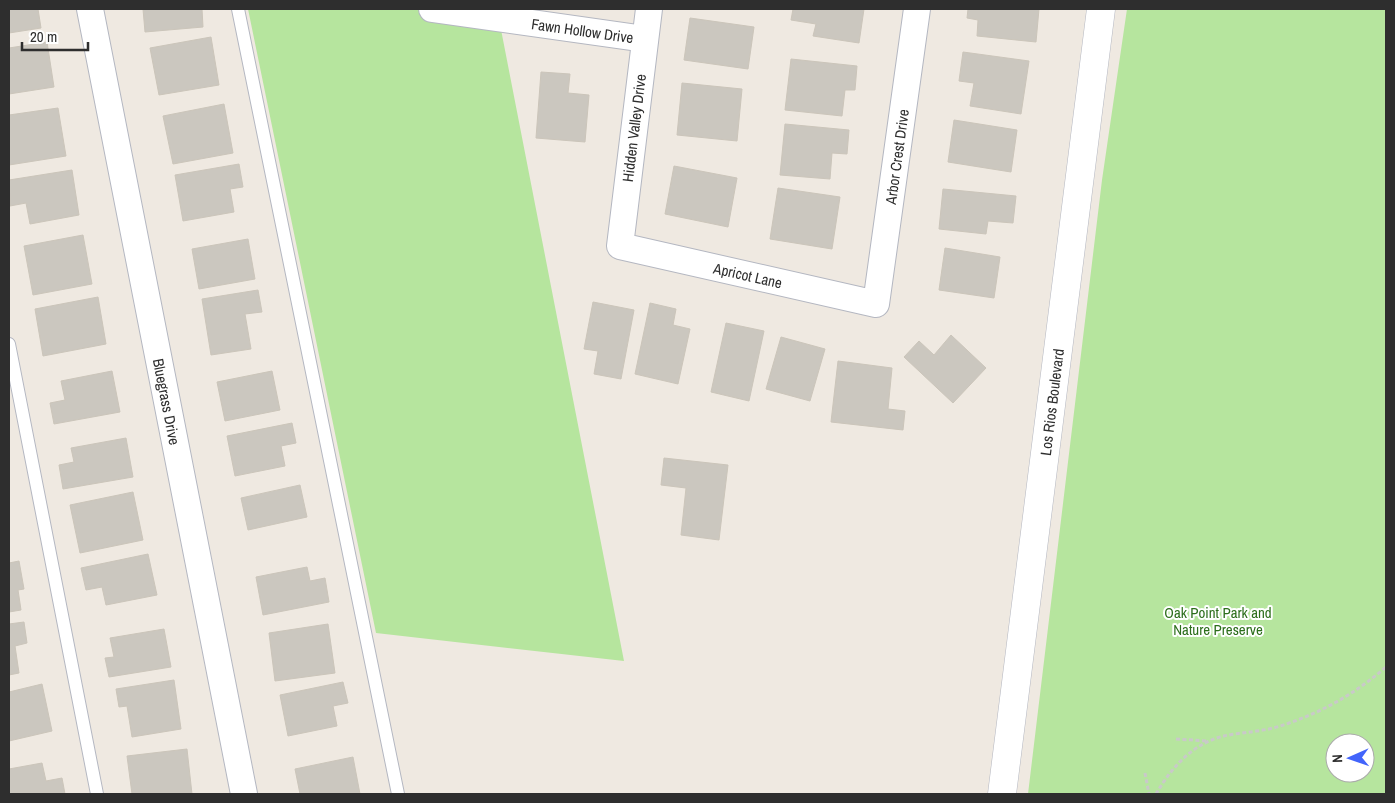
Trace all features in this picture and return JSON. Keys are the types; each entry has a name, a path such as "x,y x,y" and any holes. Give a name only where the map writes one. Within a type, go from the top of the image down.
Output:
{"street":[{"name":"Bluegrass Drive","path":"90,9 244,794"},
{"name":"Fawn Hollow Drive","path":"432,9 645,38"},
{"name":"Hidden Valley Drive","path":"620,246 649,9"},
{"name":"Arbor Crest Drive","path":"876,304 917,9"},
{"name":"Los Rios Boulevard","path":"1002,794 1101,9"},
{"name":"Apricot Lane","path":"620,246 876,304"}],"lane":[{"path":"238,9 398,794"},
{"path":"9,344 97,794"}],"path":[{"path":"1156,794 1183,758 1208,742 1222,736 1278,727 1300,719 1352,693 1386,668"},
{"path":"1176,739 1208,742"},
{"path":"1145,772 1149,794"}],"green space":[{"path":"248,9 497,9 624,661 376,633"},
{"name":"Oak Point Park and Nature Preserve","path":"1127,9 1386,9 1386,794 1028,794 1102,180"}],"building":[{"path":"9,9 38,9 41,28 9,33"},
{"path":"143,9 202,9 203,27 145,32"},
{"path":"793,9 864,9 859,43 813,36 816,24 791,20"},
{"path":"968,9 1039,9 1036,42 977,36 978,20 967,18"},
{"path":"690,18 754,27 748,69 684,60"},
{"path":"211,37 219,85 159,95 150,48"},
{"path":"47,42 54,87 9,94 9,48"},
{"path":"963,52 1029,61 1021,114 970,106 974,83 959,81"},
{"path":"791,59 857,66 855,90 845,90 842,116 785,110"},
{"path":"541,72 570,74 568,93 589,95 585,142 536,138"},
{"path":"682,83 742,89 737,141 677,135"},
{"path":"224,104 233,153 173,164 163,116"},
{"path":"58,108 66,156 9,165 9,115"},
{"path":"954,120 1017,130 1011,172 948,162"},
{"path":"785,124 849,130 847,154 832,153 830,179 780,175"},
{"path":"239,164 243,187 230,189 234,212 183,221 175,175"},
{"path":"674,166 737,178 728,227 665,214"},
{"path":"72,170 79,215 30,224 26,203 10,206 9,180"},
{"path":"778,188 840,197 832,249 770,239"},
{"path":"943,189 1016,196 1013,223 988,221 986,234 939,229"},
{"path":"83,235 92,284 33,295 24,246"},
{"path":"248,239 255,279 199,289 192,249"},
{"path":"945,248 1000,257 994,298 939,290"},
{"path":"258,290 262,312 245,314 251,349 211,355 202,299"},
{"path":"98,297 106,344 43,356 35,309"},
{"path":"593,302 634,310 621,379 594,374 598,351 584,349"},
{"path":"650,303 676,309 673,325 690,329 678,384 635,374"},
{"path":"726,323 764,331 749,401 711,392"},
{"path":"951,335 986,368 953,403 904,357 919,341 934,355"},
{"path":"781,337 825,349 810,401 766,389"},
{"path":"838,361 892,368 888,409 905,411 903,430 831,422"},
{"path":"112,371 120,412 54,424 50,403 65,400 61,381"},
{"path":"272,371 280,410 225,421 217,382"},
{"path":"292,423 296,443 281,446 285,466 235,476 227,436"},
{"path":"126,438 133,477 63,489 59,465 74,462 71,448"},
{"path":"664,458 728,465 719,540 681,535 686,488 661,485"},
{"path":"300,485 307,517 248,530 241,498"},
{"path":"133,492 143,540 80,553 70,505"},
{"path":"148,554 157,595 106,605 102,587 86,590 81,568"},
{"path":"19,561 24,589 18,590 21,610 9,612 9,563"},
{"path":"307,567 310,581 325,578 329,602 263,615 256,577"},
{"path":"24,622 27,643 15,646 19,673 9,675 9,624"},
{"path":"328,624 335,673 275,681 269,633"},
{"path":"164,629 171,667 109,677 105,658 114,657 110,638"},
{"path":"174,680 181,729 132,737 127,706 119,707 116,689"},
{"path":"343,682 348,703 333,706 337,726 288,736 280,695"},
{"path":"42,684 52,731 9,741 9,692"},
{"path":"187,749 192,794 132,794 127,756"},
{"path":"353,757 360,794 300,794 295,769"},
{"path":"42,763 46,781 62,778 65,794 9,794 9,769"}]}
